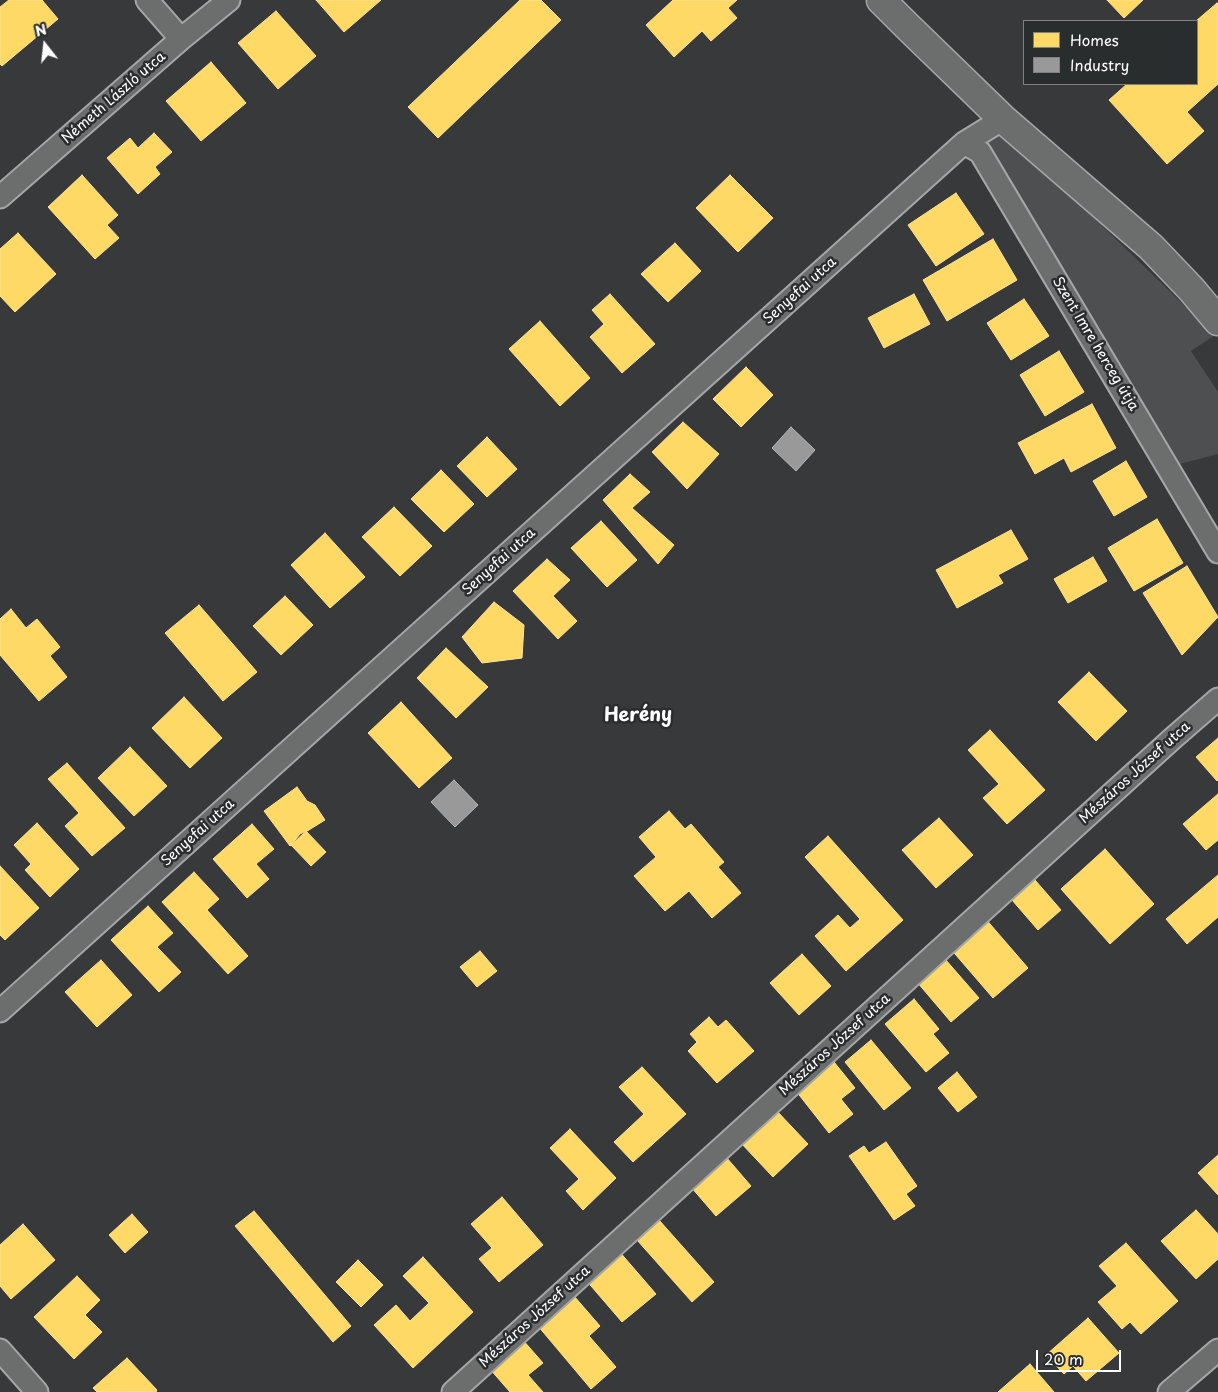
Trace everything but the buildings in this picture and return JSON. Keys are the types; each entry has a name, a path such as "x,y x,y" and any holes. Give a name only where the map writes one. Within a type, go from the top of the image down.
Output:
{"main road":[{"path":"882,0 1003,119 1151,247 1192,290 1218,321"}],"street":[{"path":"147,0 181,39"},
{"name":"Németh László utca","path":"0,197 181,39 229,0"},
{"name":"Senyefai utca","path":"0,1011 964,143 1003,119"},
{"name":"Szent Imre herceg útja","path":"964,143 980,152 1218,552"},
{"name":"Mészáros József utca","path":"453,1392 1218,699"},
{"path":"0,1350 37,1392"},
{"path":"1169,1392 1218,1350"}],"shaded area":[{"path":"1001,128 1215,335 1191,351 1218,392 1218,454 1176,465 980,152"}],"district":[{"name":"Herény","path":"638,716"}]}
